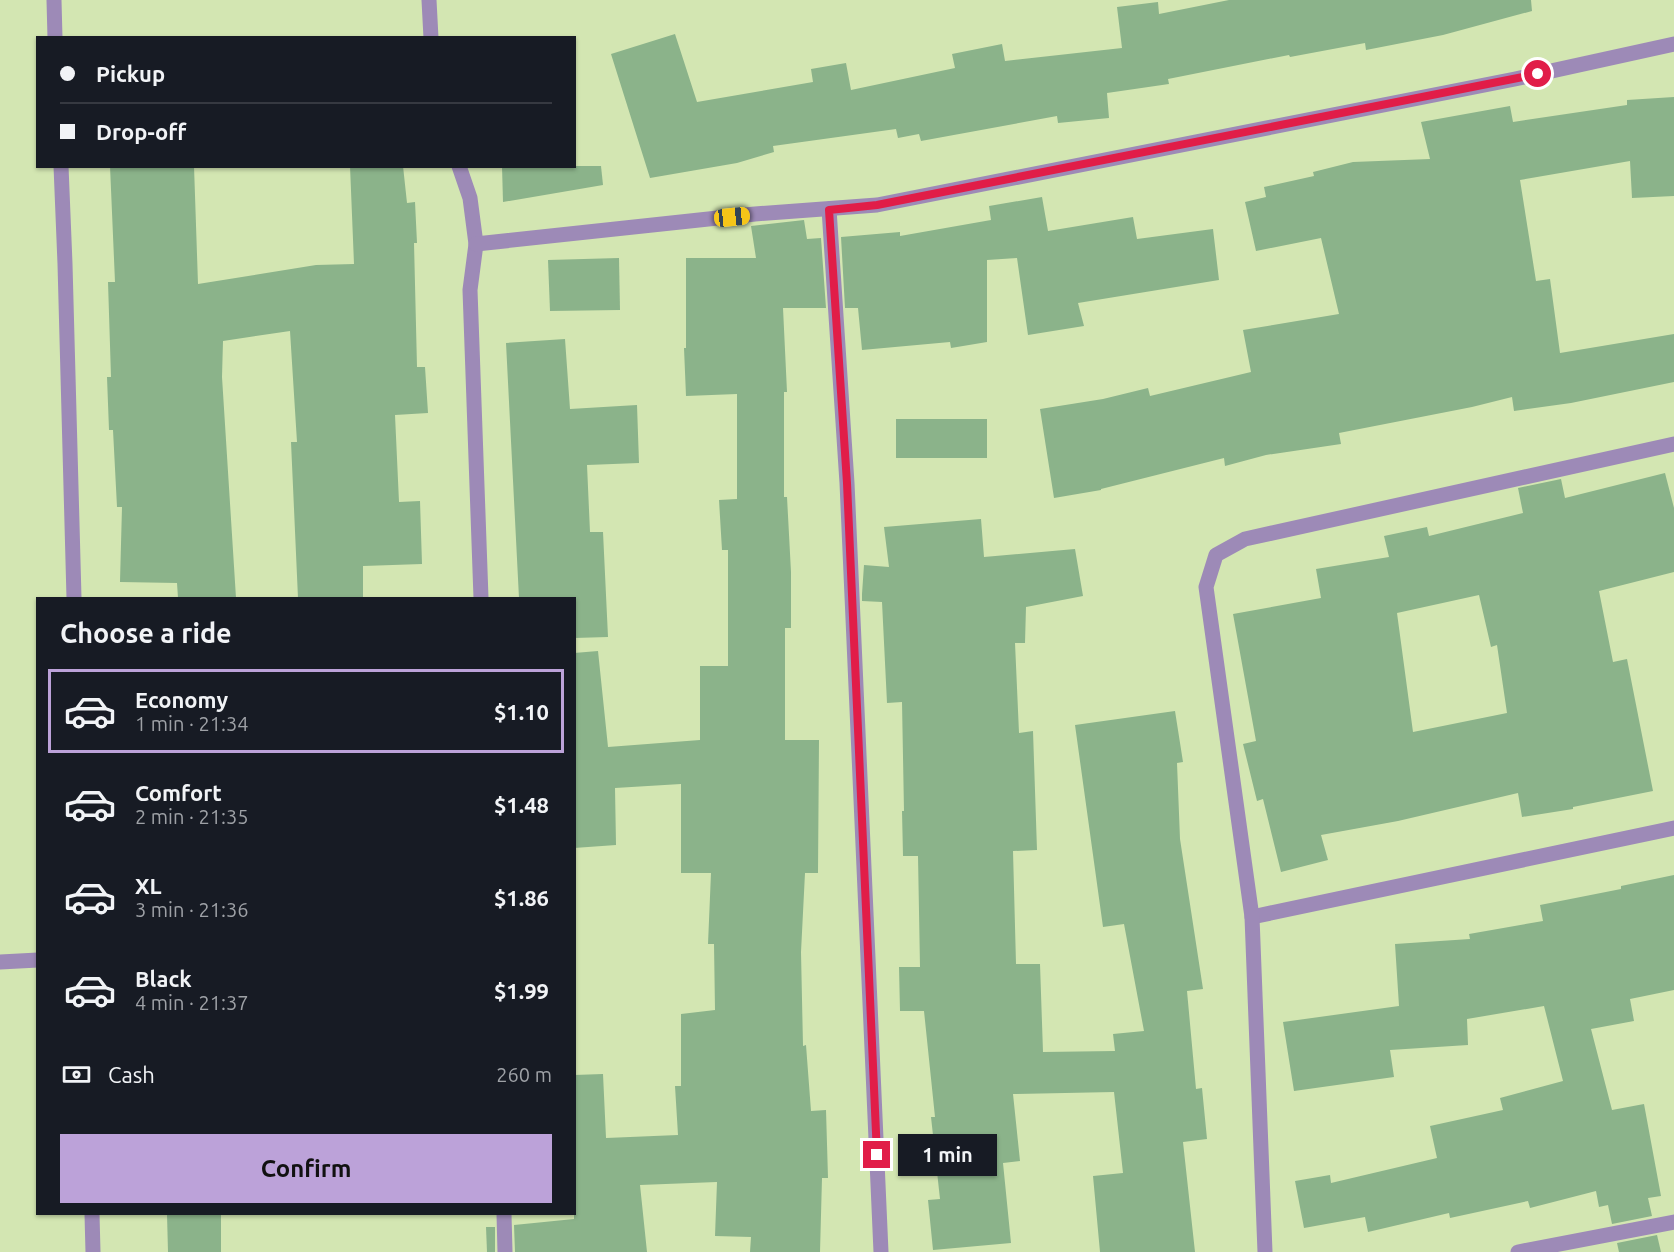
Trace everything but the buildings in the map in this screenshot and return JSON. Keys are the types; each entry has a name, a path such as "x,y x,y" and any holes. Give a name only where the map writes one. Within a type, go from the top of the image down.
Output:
{"street":[{"path":"54,0 55,36"},
{"path":"429,0 431,36"},
{"path":"476,244 755,214 829,210 888,203 1515,79 1674,44"},
{"path":"61,168 74,597"},
{"path":"460,168 470,198 476,244 470,290 481,597"},
{"path":"829,210 847,483 881,1252"},
{"path":"1265,1252 1252,917 1206,586 1216,555 1245,539 1674,444"},
{"path":"1252,917 1674,828"},
{"path":"0,962 36,960"},
{"path":"92,1215 93,1252"},
{"path":"504,1215 505,1252"},
{"path":"1518,1252 1674,1222"}],"route":[{"path":"877,1155 847,483 829,210 877,205 1538,74"}]}
